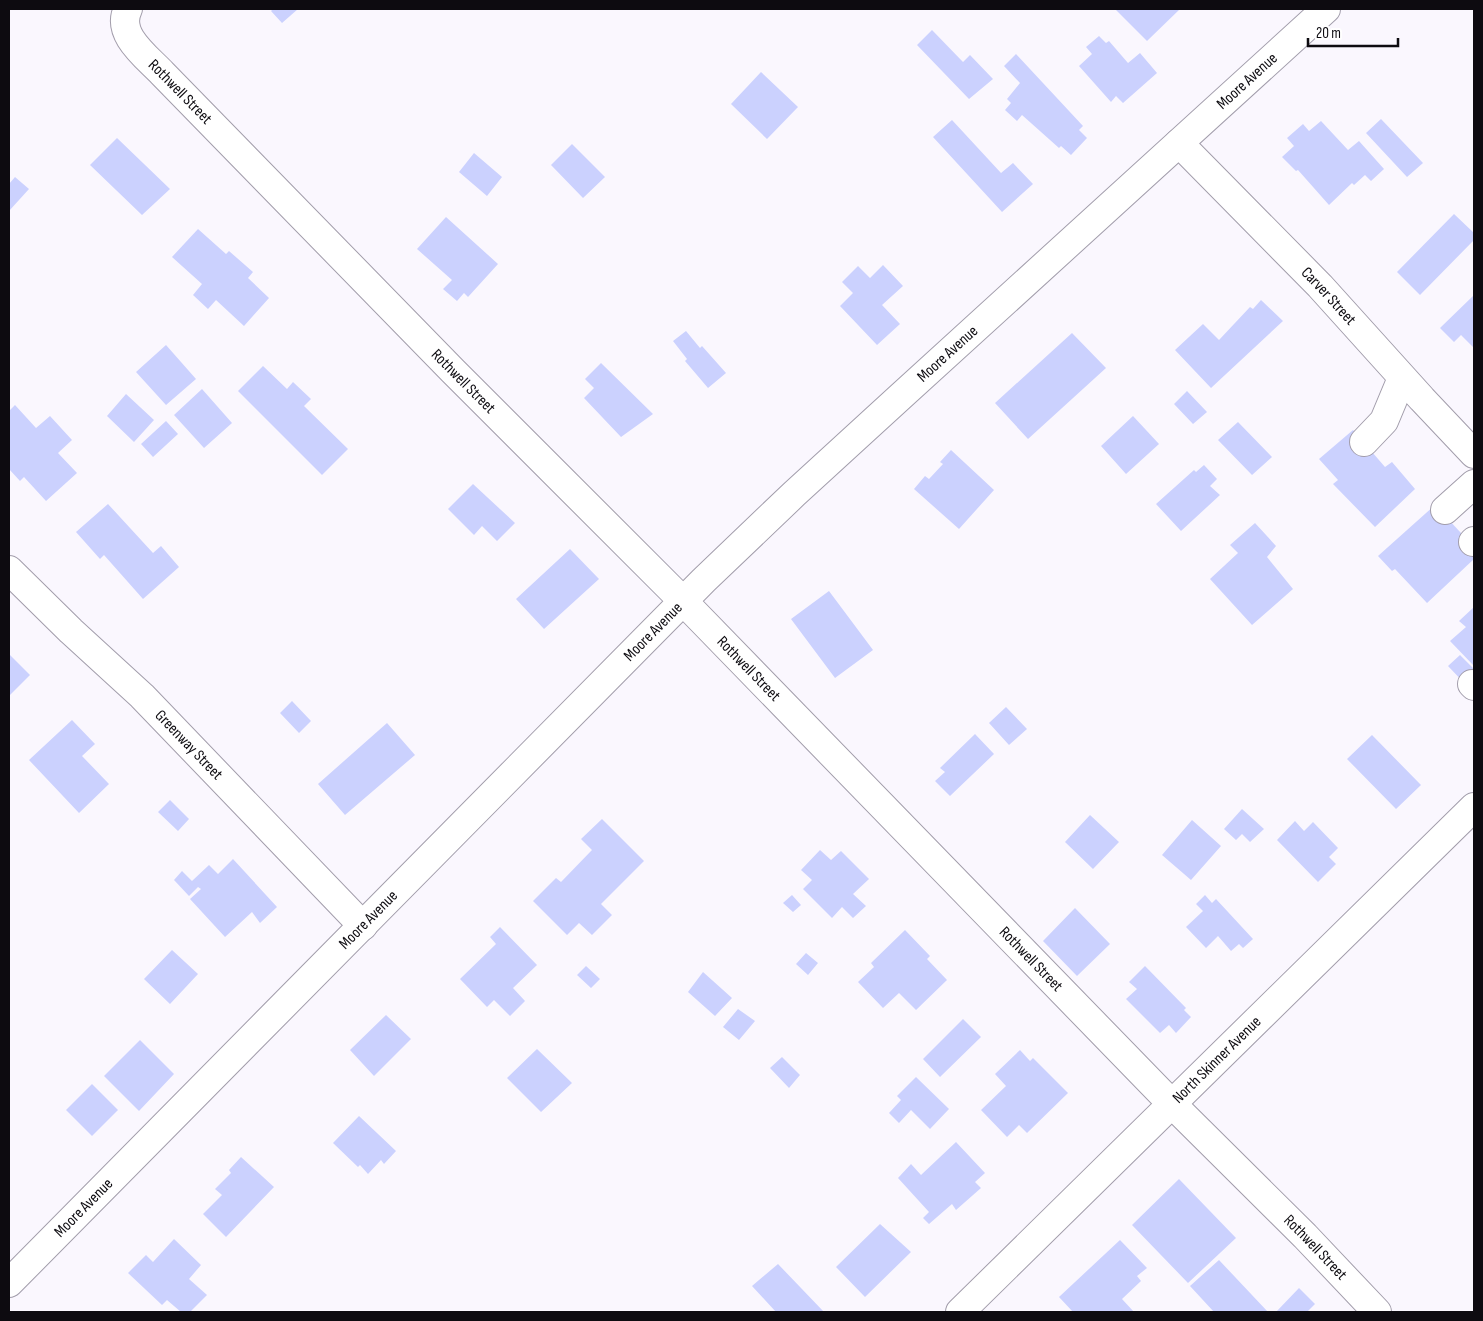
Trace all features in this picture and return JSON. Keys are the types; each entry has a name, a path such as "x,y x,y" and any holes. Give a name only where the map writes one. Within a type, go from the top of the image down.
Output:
{"street":[{"name":"Moore Avenue","path":"9,1283 683,602 808,481 1326,9"},
{"name":"Rothwell Street","path":"126,16 130,38 162,73 1378,1312"},
{"name":"Carver Street","path":"1179,143 1320,286 1402,378 1474,454"},
{"path":"1364,442 1384,421 1402,378"},
{"path":"1445,510 1474,484"},
{"name":"Greenway Street","path":"9,570 71,631 142,696 363,926"},
{"name":"North Skinner Avenue","path":"960,1312 1474,807"}],"building":[{"path":"273,9 298,9 282,23 271,11"},
{"path":"1115,9 1180,9 1147,41"},
{"path":"932,30 963,62 970,55 993,79 969,99 917,45"},
{"path":"1099,36 1106,43 1109,41 1128,63 1140,53 1157,73 1123,103 1116,96 1111,102 1079,66 1092,54 1086,47"},
{"path":"1016,54 1083,126 1079,130 1087,138 1071,155 1061,146 1059,148 1022,115 1017,121 1005,110 1011,103 1007,99 1020,83 1004,66"},
{"path":"761,72 798,107 767,139 731,104"},
{"path":"1381,119 1423,163 1407,177 1366,133"},
{"path":"952,120 1001,173 1013,163 1033,184 1002,212 933,137"},
{"path":"1321,121 1348,150 1359,141 1384,169 1371,181 1365,175 1354,185 1352,183 1329,205 1298,170 1296,171 1282,157 1294,146 1287,138 1303,124 1309,131"},
{"path":"117,138 170,189 142,215 90,165"},
{"path":"572,144 605,177 583,198 551,165"},
{"path":"474,153 502,177 487,196 459,172"},
{"path":"15,177 29,189 9,211 9,184"},
{"path":"1454,214 1474,233 1474,240 1420,295 1397,272"},
{"path":"446,217 498,264 468,297 464,293 457,301 443,289 452,280 417,249"},
{"path":"198,229 226,254 229,251 253,272 248,278 269,298 244,326 216,300 208,309 193,295 202,284 172,257"},
{"path":"883,265 903,286 882,305 900,324 877,345 840,306 853,293 842,282 858,266 870,278"},
{"path":"1474,295 1474,348 1461,335 1454,342 1440,328"},
{"path":"1261,300 1283,321 1211,388 1175,350 1203,324 1219,340 1250,307 1253,309"},
{"path":"686,331 700,348 702,346 726,373 708,388 685,361 687,359 673,341"},
{"path":"1072,333 1106,368 1028,439 995,403"},
{"path":"166,345 196,379 166,405 136,372"},
{"path":"601,363 653,414 621,437 584,398 594,388 585,379"},
{"path":"263,366 287,389 293,382 311,399 304,406 348,449 322,475 238,391"},
{"path":"202,389 232,423 204,448 174,415"},
{"path":"1187,391 1207,412 1193,424 1174,404"},
{"path":"126,394 154,420 134,442 107,416"},
{"path":"15,405 36,428 50,416 72,440 58,453 77,473 46,501 24,477 20,481 9,469 9,411"},
{"path":"1133,416 1159,444 1126,474 1101,446"},
{"path":"166,421 178,434 153,457 141,444"},
{"path":"1238,422 1272,457 1252,475 1218,440"},
{"path":"1353,430 1385,467 1392,462 1415,489 1375,527 1333,484 1338,480 1319,459"},
{"path":"951,450 994,490 959,529 914,489 925,476 929,479 943,464 940,462"},
{"path":"1204,465 1217,479 1210,486 1220,495 1181,531 1156,504 1194,470 1196,472"},
{"path":"473,484 515,523 497,541 482,526 474,535 448,509"},
{"path":"108,504 153,553 161,546 179,567 143,599 104,555 100,559 76,532"},
{"path":"1435,505 1474,547 1474,559 1427,603 1395,569 1392,571 1378,556"},
{"path":"1255,523 1276,546 1267,557 1293,589 1252,625 1210,579 1238,553 1230,545"},
{"path":"570,549 599,579 544,629 516,599"},
{"path":"829,591 873,650 835,678 791,619"},
{"path":"1474,607 1474,666 1450,641 1466,627 1459,621"},
{"path":"9,654 30,675 9,696"},
{"path":"1460,655 1474,669 1474,681 1468,687 1448,666"},
{"path":"292,701 311,721 299,733 280,713"},
{"path":"1006,707 1027,729 1009,745 989,723"},
{"path":"72,720 95,744 82,756 109,784 79,813 29,760"},
{"path":"387,723 415,755 345,815 318,784"},
{"path":"975,734 994,754 950,796 935,781 945,772 940,768"},
{"path":"1372,735 1421,785 1396,809 1347,759"},
{"path":"170,800 189,819 178,831 158,812"},
{"path":"1242,809 1264,829 1250,842 1242,834 1236,840 1224,829"},
{"path":"1090,815 1119,842 1093,869 1065,842"},
{"path":"602,819 644,861 601,904 612,915 592,935 579,923 567,935 533,901 556,878 561,882 592,850 581,839"},
{"path":"1192,820 1221,846 1191,880 1162,855"},
{"path":"1295,821 1304,831 1313,822 1338,848 1329,857 1336,864 1318,882 1277,840"},
{"path":"820,850 831,860 841,851 869,879 853,894 866,906 853,918 842,907 832,918 803,889 812,880 801,870"},
{"path":"233,859 277,907 260,923 252,912 225,937 190,899 201,889 198,887 189,896 174,880 182,871 192,881 209,865 218,874"},
{"path":"792,895 801,905 793,912 783,903"},
{"path":"1205,895 1212,903 1216,899 1253,939 1243,948 1239,944 1231,951 1218,936 1206,948 1186,927 1203,911 1196,904"},
{"path":"1075,908 1110,944 1077,976 1043,941"},
{"path":"500,927 537,965 513,988 525,1001 510,1016 494,1000 487,1007 460,979 496,944 490,937"},
{"path":"905,930 930,956 927,959 947,980 916,1010 899,993 883,1008 858,982 874,967 871,963"},
{"path":"172,950 198,974 170,1004 144,979"},
{"path":"806,953 818,963 808,975 796,964"},
{"path":"586,966 600,979 591,988 577,975"},
{"path":"1145,966 1186,1008 1184,1010 1191,1017 1176,1033 1169,1025 1160,1033 1126,999 1137,989 1129,982"},
{"path":"703,972 732,998 715,1016 688,992"},
{"path":"738,1009 755,1021 739,1040 723,1027"},
{"path":"386,1015 411,1039 374,1076 350,1050"},
{"path":"963,1019 981,1037 940,1077 923,1059"},
{"path":"140,1040 174,1074 139,1111 104,1076"},
{"path":"537,1049 572,1083 541,1112 507,1078"},
{"path":"1020,1050 1030,1061 1033,1058 1068,1093 1027,1133 1019,1125 1007,1137 981,1110 1006,1086 995,1074"},
{"path":"782,1057 800,1075 789,1088 770,1068"},
{"path":"916,1077 949,1109 930,1129 911,1110 899,1123 889,1113 901,1100 897,1096"},
{"path":"92,1084 118,1110 92,1136 66,1110"},
{"path":"359,1116 396,1151 384,1164 381,1160 368,1174 333,1143"},
{"path":"956,1142 985,1173 975,1182 981,1188 956,1210 952,1204 929,1224 923,1218 929,1212 898,1178 911,1164 921,1175"},
{"path":"241,1157 274,1187 226,1237 203,1214 222,1195 215,1189 231,1173 229,1170"},
{"path":"1179,1179 1236,1238 1188,1283 1132,1225"},
{"path":"880,1224 911,1252 865,1297 836,1267"},
{"path":"174,1239 201,1265 189,1279 207,1295 190,1312 181,1312 167,1300 162,1305 128,1273 146,1255 153,1262"},
{"path":"1120,1240 1147,1268 1137,1276 1141,1281 1122,1299 1134,1312 1073,1312 1059,1297"},
{"path":"1219,1260 1268,1312 1214,1312 1190,1286"},
{"path":"778,1264 824,1312 776,1312 752,1286"},
{"path":"1299,1288 1315,1304 1307,1312 1276,1312"}]}
